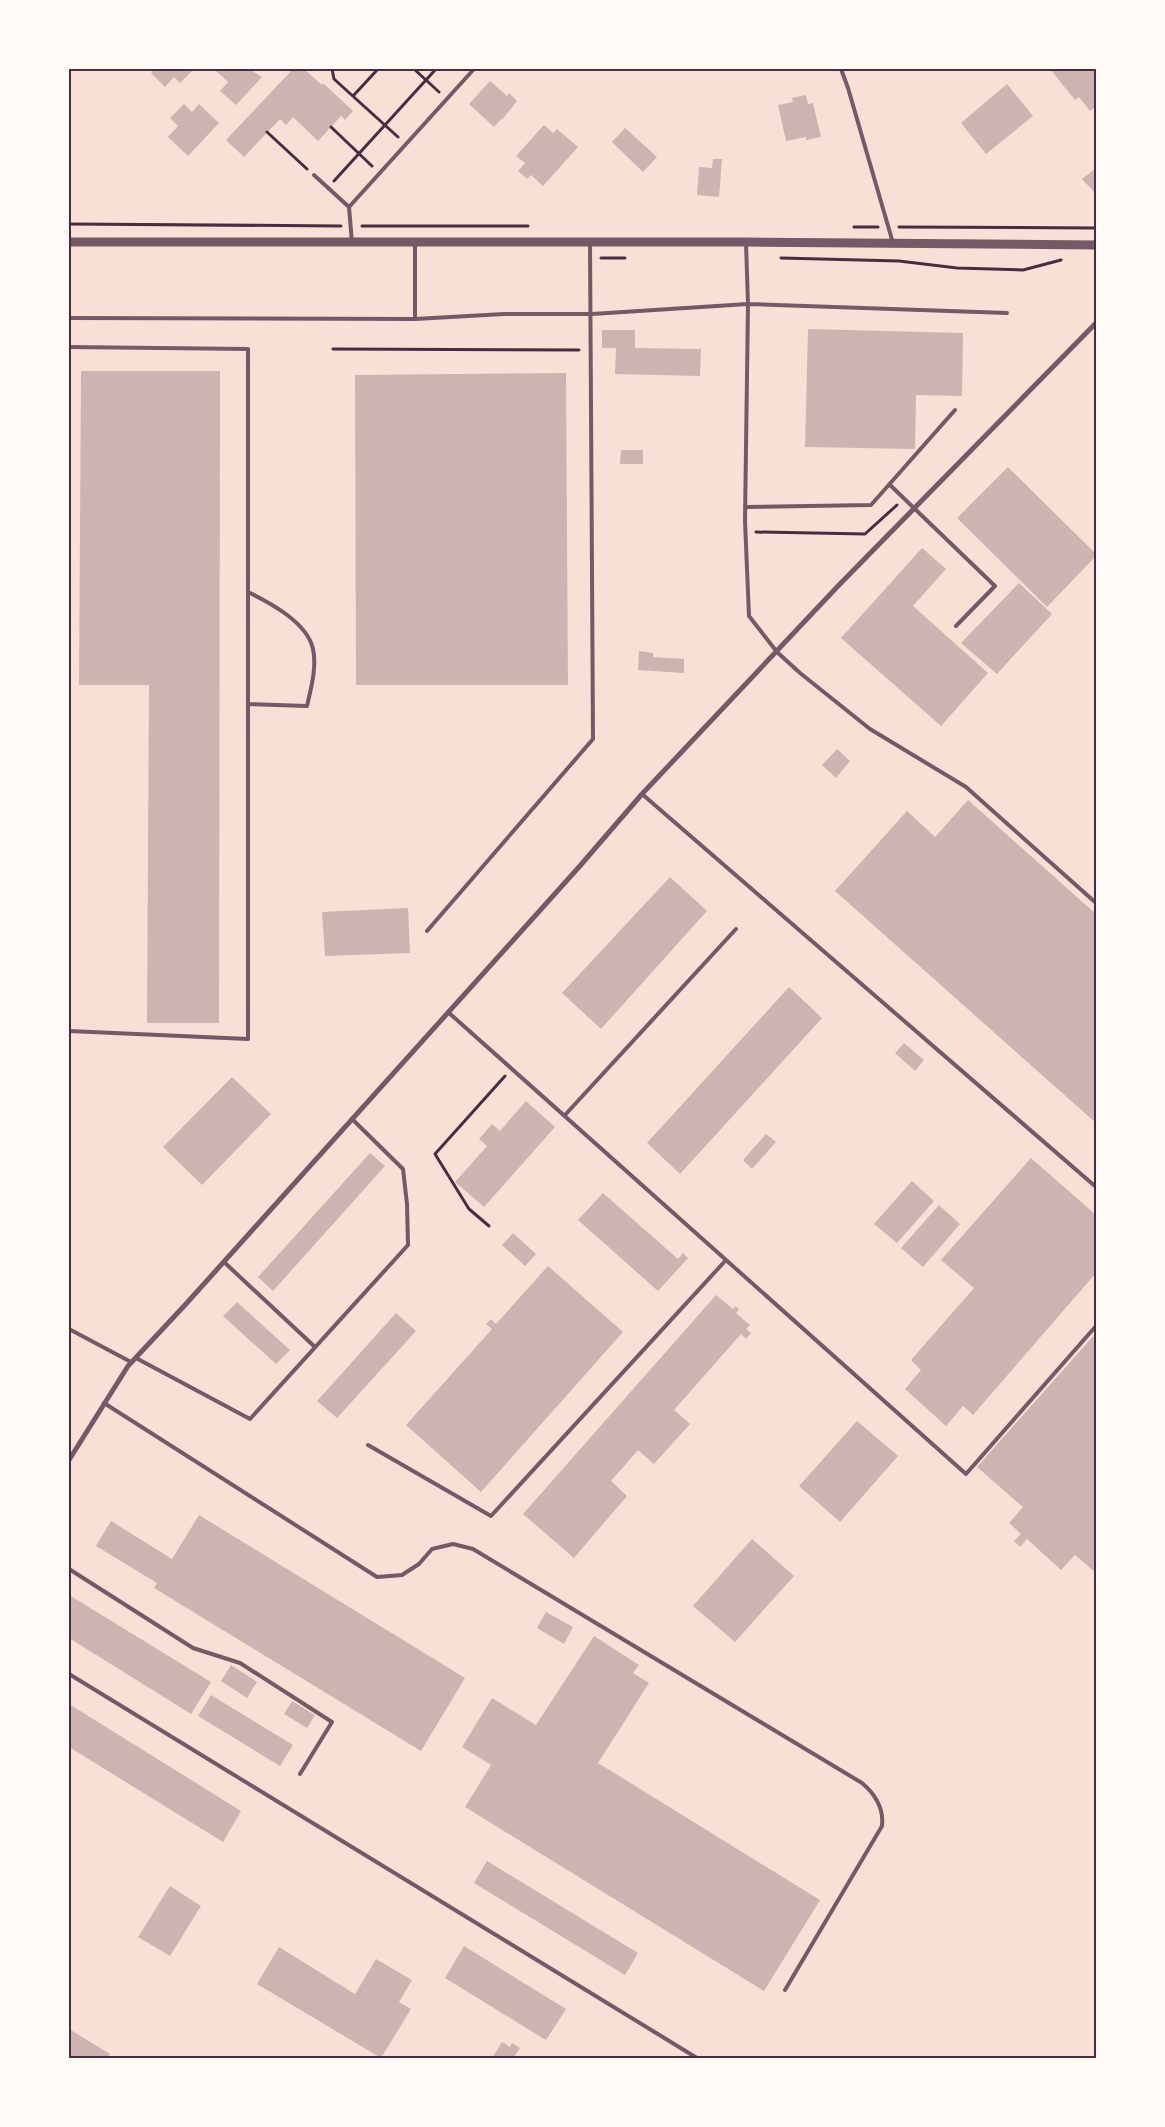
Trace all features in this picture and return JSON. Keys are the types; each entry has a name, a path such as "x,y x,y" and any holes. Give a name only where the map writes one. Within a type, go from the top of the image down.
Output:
{"street":[{"path":"69,242 746,242 1096,245"},
{"path":"69,1460 134,1360 224,1262 642,794 838,586 1096,323"}],"lane":[{"path":"349,207 474,69"},
{"path":"841,69 892,243"},
{"path":"314,175 349,207 352,243"},
{"path":"415,242 416,319"},
{"path":"426,932 593,739 592,314 590,242"},
{"path":"746,242 748,304 746,507 749,616 777,652 800,673 870,729 966,787 1096,903"},
{"path":"69,318 416,319 504,314 592,314 748,304 1007,313"},
{"path":"69,347 248,349 248,1039 69,1031"},
{"path":"746,507 871,505 955,410"},
{"path":"890,485 995,586 956,626"},
{"path":"248,592 274,606 299,624 313,648 313,672 307,706 248,704"},
{"path":"642,794 1096,1188"},
{"path":"565,1115 736,929"},
{"path":"448,1012 966,1474 1096,1326"},
{"path":"69,1329 250,1419 408,1245 407,1204 403,1169 352,1119"},
{"path":"368,1446 491,1516 726,1260"},
{"path":"224,1262 315,1347"},
{"path":"104,1404 377,1577 402,1576 419,1564 432,1550 453,1544 473,1549 874,1793 883,1816 882,1826 785,1990"},
{"path":"69,1569 192,1648 240,1663 332,1722 300,1774"},
{"path":"69,1674 697,2058"}],"path":[{"path":"332,69 334,79 406,144"},
{"path":"353,96 378,69"},
{"path":"414,69 447,99"},
{"path":"328,188 436,69"},
{"path":"331,127 380,173"},
{"path":"268,132 314,175"},
{"path":"332,349 591,350"},
{"path":"489,1226 469,1209 435,1154 512,1068"}],"building":[{"path":"155,69 194,69 180,83 174,77 165,87 151,73"},
{"path":"214,69 249,69 262,77 236,105 220,91 228,82"},
{"path":"293,69 304,69 322,85 323,83 353,111 345,120 341,116 318,141 293,117 286,125 280,119 244,157 226,140"},
{"path":"1050,69 1096,69 1096,106 1090,111 1079,97 1075,100"},
{"path":"490,81 507,96 509,93 517,101 494,127 469,104"},
{"path":"1007,84 1033,116 986,154 961,123"},
{"path":"806,95 808,104 813,103 821,137 806,140 806,137 786,141 778,105 793,102 792,98"},
{"path":"184,104 192,112 199,104 219,123 188,156 168,137 178,126 170,118"},
{"path":"544,125 553,133 557,129 578,147 543,186 531,175 527,179 518,171 525,163 516,156"},
{"path":"625,128 657,157 643,172 612,142"},
{"path":"713,159 722,159 719,197 697,195 699,167 712,168"},
{"path":"1096,168 1096,194 1082,179"},
{"path":"808,329 963,333 962,396 916,395 915,449 805,447"},
{"path":"602,330 635,330 635,348 701,349 700,376 615,374 616,348 602,348"},
{"path":"81,371 220,371 219,1023 147,1023 149,685 79,685"},
{"path":"566,373 568,685 356,685 355,375"},
{"path":"621,450 643,450 643,464 620,464"},
{"path":"1008,467 1096,554 1047,607 957,518"},
{"path":"922,548 946,569 913,606 988,673 941,726 841,638"},
{"path":"1019,583 1052,614 997,674 961,643"},
{"path":"639,651 653,653 653,657 684,659 684,673 638,670"},
{"path":"837,749 850,761 836,778 822,765"},
{"path":"968,800 1096,914 1096,1123 835,891 907,811 935,837"},
{"path":"670,877 707,911 601,1029 562,993"},
{"path":"408,908 410,953 325,956 322,912"},
{"path":"789,987 822,1018 680,1174 647,1143"},
{"path":"904,1043 924,1060 915,1071 895,1053"},
{"path":"232,1077 271,1114 202,1185 163,1147"},
{"path":"526,1101 555,1127 484,1207 455,1182 487,1146 479,1139 492,1124 500,1131"},
{"path":"766,1134 776,1142 752,1169 743,1160"},
{"path":"370,1153 385,1166 273,1291 258,1277"},
{"path":"1031,1158 1096,1215 1096,1273 973,1415 963,1406 946,1426 905,1389 921,1370 911,1360 974,1288 941,1260"},
{"path":"912,1181 934,1201 897,1243 874,1224"},
{"path":"603,1193 678,1259 683,1253 688,1258 658,1291 578,1220"},
{"path":"939,1205 960,1224 923,1267 901,1248"},
{"path":"513,1233 536,1254 525,1266 502,1245"},
{"path":"548,1266 623,1332 481,1492 406,1425 492,1329 486,1324 491,1319 496,1324"},
{"path":"716,1295 733,1309 735,1306 739,1309 736,1313 750,1325 746,1329 751,1333 746,1339 741,1334 674,1410 690,1424 654,1464 638,1450 611,1481 627,1496 574,1558 523,1514"},
{"path":"237,1302 290,1350 276,1364 223,1316"},
{"path":"396,1313 416,1331 337,1418 317,1401"},
{"path":"1096,1333 1096,1573 1075,1555 1061,1570 1027,1539 1020,1547 1014,1541 1021,1534 1009,1523 1023,1507 977,1467"},
{"path":"857,1421 898,1456 840,1522 799,1486"},
{"path":"199,1515 465,1678 421,1751 154,1588 157,1583 96,1546 111,1521 172,1559"},
{"path":"752,1539 794,1576 735,1642 693,1606"},
{"path":"69,1595 211,1682 191,1714 69,1638"},
{"path":"546,1612 573,1627 564,1644 537,1628"},
{"path":"594,1636 639,1665 633,1673 649,1683 598,1763 820,1900 764,1991 465,1807 491,1765 462,1747 492,1698 536,1725"},
{"path":"231,1665 257,1682 247,1698 221,1681"},
{"path":"211,1695 293,1745 280,1766 198,1716"},
{"path":"292,1701 315,1715 307,1728 284,1714"},
{"path":"69,1704 241,1811 223,1842 69,1747"},
{"path":"487,1861 638,1953 625,1975 474,1883"},
{"path":"170,1886 201,1906 170,1956 138,1937"},
{"path":"464,1946 566,2009 546,2040 445,1978"},
{"path":"279,1947 355,1994 376,1959 412,1980 399,2002 411,2009 381,2058 257,1984"},
{"path":"69,2029 110,2054 107,2058 69,2058"},
{"path":"502,2042 510,2047 512,2043 520,2048 513,2058 492,2058"}]}
